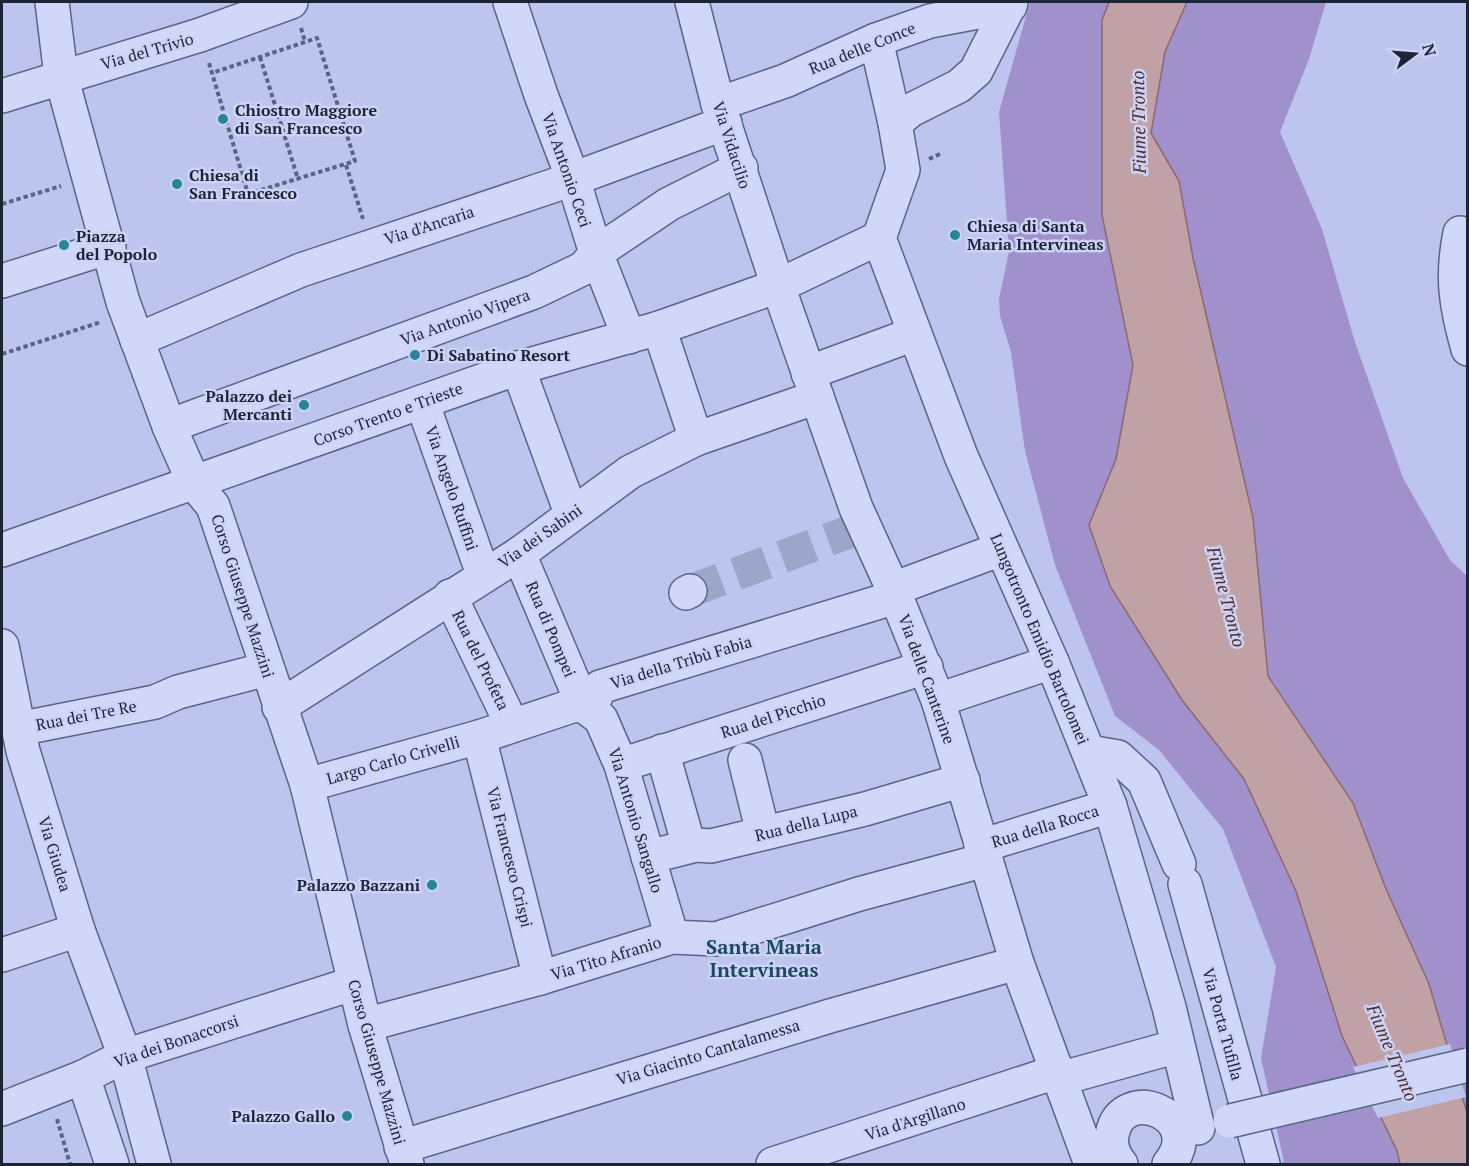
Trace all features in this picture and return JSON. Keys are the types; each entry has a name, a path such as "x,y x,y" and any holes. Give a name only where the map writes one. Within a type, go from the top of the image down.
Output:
{"street":[{"name":"Corso Giuseppe Mazzini","path":"52,2 61,76 132,327 169,426 194,483 213,506 267,669 288,700 365,1025 404,1156"},
{"name":"Via Antonio Ceci","path":"510,2 541,95 573,179 596,253 644,333 696,439"},
{"name":"Via Vidacilio","path":"692,2 721,113 778,286"},
{"name":"Via del Trivio","path":"2,96 200,35 281,3"},
{"name":"Rua delle Conce","path":"721,113 785,81 929,18 1010,4"},
{"path":"895,123 911,110 959,86 976,70 1010,4"},
{"path":"876,40 903,170 879,238"},
{"name":"Via d'Ancaria","path":"132,327 371,244 573,179 721,113"},
{"name":"Via Antonio Vipera","path":"169,426 534,292 584,268 596,253 669,204 741,168"},
{"path":"1460,233 1454,263 1456,308 1467,349"},
{"name":"Corso Trento e Trieste","path":"2,550 518,368 644,333 778,286 879,238"},
{"name":"Lungotronto Emidio Bartolomei","path":"879,238 961,456 1052,662 1110,807 1169,1007 1178,1046 1178,1150"},
{"path":"2,281 109,247"},
{"name":"Via delle Canterine","path":"778,286 861,528 895,593 938,699 1017,963 1058,1075 1100,1162"},
{"name":"Via dei Sabini","path":"288,700 483,574 519,554 571,513 630,472 914,334"},
{"path":"518,368 571,513"},
{"name":"Via Angelo Ruffini","path":"422,402 483,574"},
{"name":"Via della Tribù Fabia","path":"587,707 600,687 895,593 1001,549"},
{"name":"Rua di Pompei","path":"519,554 587,707"},
{"name":"Rua del Profeta","path":"450,596 512,725"},
{"name":"Via Giudea","path":"2,646 14,746 125,1056 154,1164"},
{"path":"938,699 1052,662"},
{"name":"Rua del Picchio","path":"621,765 662,751 740,741 926,667"},
{"name":"Rua dei Tre Re","path":"14,746 154,702 178,692 267,669"},
{"path":"479,737 572,706 587,707"},
{"name":"Via Antonio Sangallo","path":"587,707 602,719 621,765 672,937"},
{"name":"Largo Carlo Crivelli","path":"307,785 479,737"},
{"name":"Via Francesco Crispi","path":"479,737 540,978"},
{"path":"740,741 763,833"},
{"path":"662,751 689,846"},
{"name":"Via Porta Tufilla","path":"1089,752 1118,757 1144,781 1182,874 1263,1164"},
{"name":"Rua della Lupa","path":"648,857 689,846 711,846 866,808 963,780"},
{"name":"Rua della Rocca","path":"983,853 1110,807"},
{"name":"Via Tito Afranio","path":"365,1025 540,978 672,937 716,939 983,853"},
{"path":"2,955 78,930"},
{"name":"Via Giacinto Cantalamessa","path":"404,1156 830,1016 1017,963"},
{"name":"Via dei Bonaccorsi","path":"2,1109 83,1077 125,1056 355,983"},
{"name":"Via d'Argillano","path":"773,1164 1058,1075 1178,1046"},
{"path":"1100,1162 1112,1140 1114,1126 1123,1115 1135,1108 1149,1107 1162,1112 1173,1121 1178,1150 1230,1121 1467,1065"},
{"path":"83,1077 112,1164"}],"path":[{"path":"317,38 355,161 346,165 248,194 212,73 317,38"},
{"path":"260,57 298,179"},
{"path":"346,165 371,244"},
{"path":"2,204 89,177"},
{"path":"2,354 132,327"},
{"path":"49,1090 70,1164"}],"shaded area":[{"path":"1030,2 1109,2 1102,20 1102,215 1133,365 1116,459 1089,525 1110,586 1182,700 1244,779 1296,891 1342,1036 1397,1151 1400,1164 1264,1164 1284,1162 1261,1058 1276,967 1223,829 1159,750 1115,716 1055,565 1025,451 1011,352 1000,316 999,299 1009,251 999,112"},
{"path":"1187,2 1326,2 1309,59 1280,132 1322,229 1355,342 1403,478 1450,560 1467,576 1467,1113 1429,984 1386,889 1353,803 1268,676 1253,518 1193,258 1179,181 1151,133 1165,52"}],"water":[{"name":"Fiume Tronto","path":"1109,2 1187,2 1165,52 1151,133 1179,181 1193,258 1253,518 1268,676 1353,803 1386,889 1429,984 1467,1113 1467,1164 1400,1164 1397,1151 1342,1036 1296,891 1244,779 1182,700 1110,586 1089,525 1116,459 1133,365 1102,215 1102,20"}],"pier":[{"path":"1450,1044 1466,1097 1378,1118 1353,1067"}],"tunnel":[{"path":"690,591 857,529"}],"place":[{"name":"Chiostro Maggiore di San Francesco","path":"223,119"},
{"name":"Chiesa di San Francesco","path":"177,184"},
{"name":"Chiesa di Santa Maria Intervineas","path":"955,235"},
{"name":"Piazza del Popolo","path":"64,245"},
{"name":"Di Sabatino Resort","path":"415,355"},
{"name":"Palazzo dei Mercanti","path":"304,405"},
{"name":"Palazzo Bazzani","path":"432,885"},
{"name":"Palazzo Gallo","path":"347,1116"}],"district":[{"name":"Santa Maria Intervineas","path":"764,958"}]}
